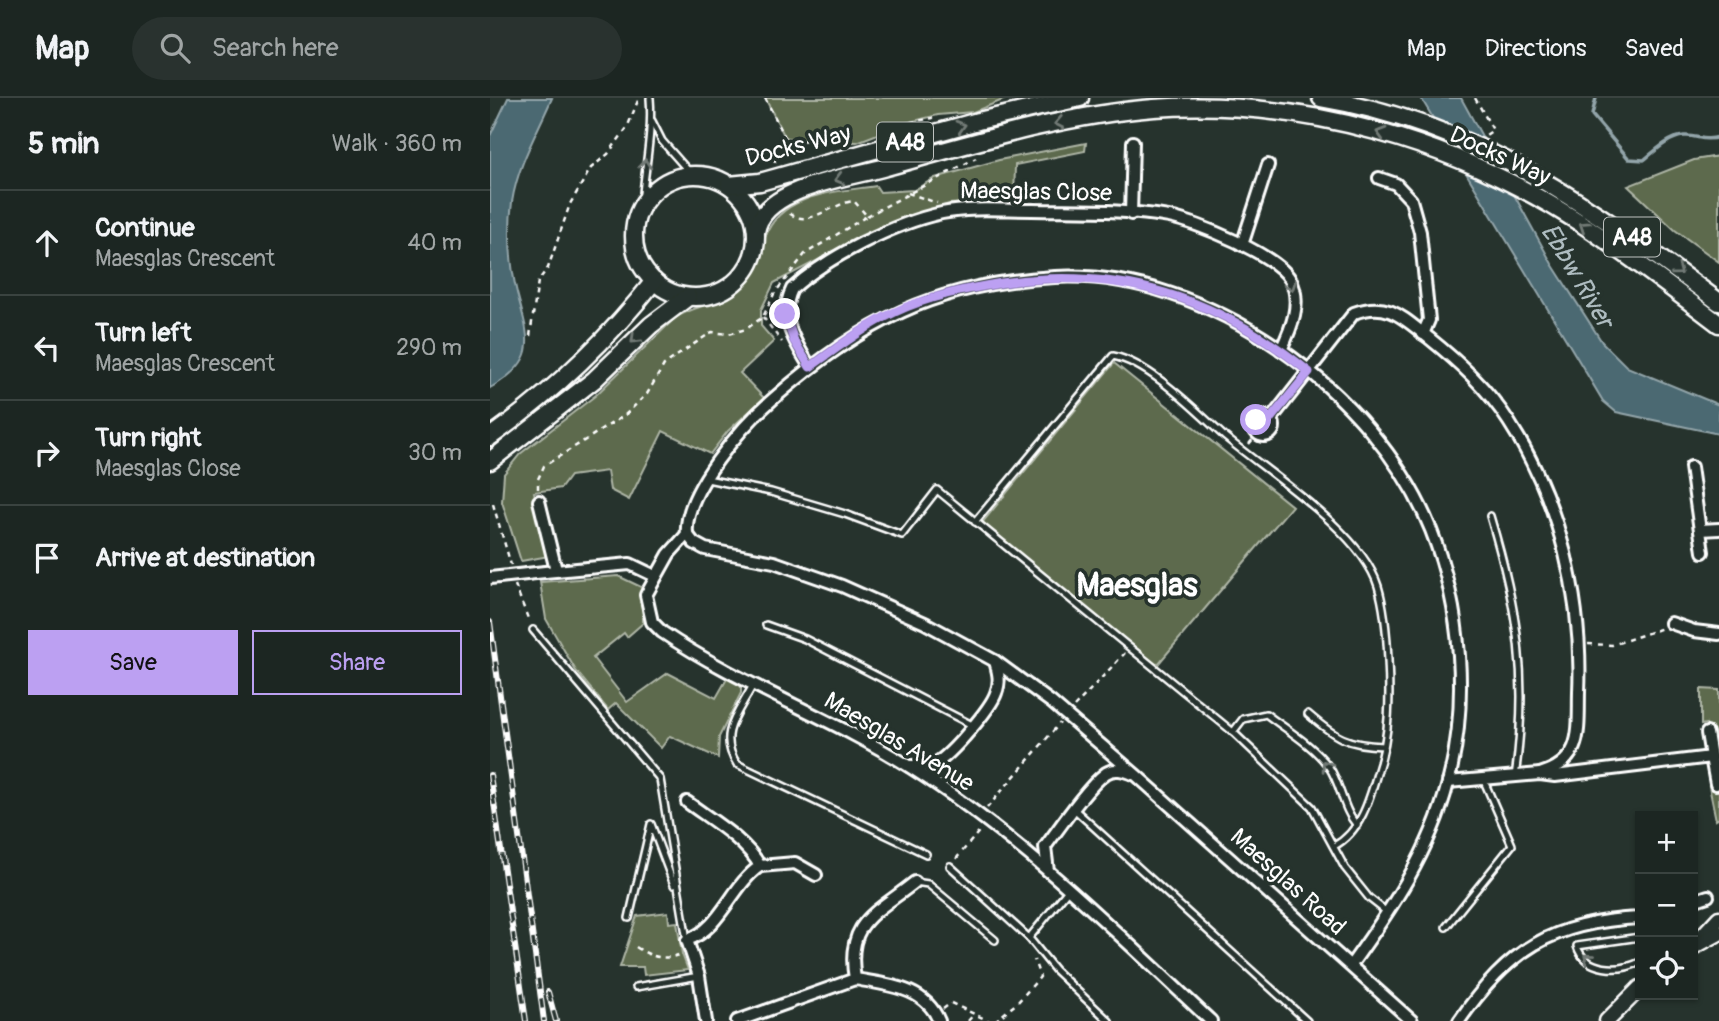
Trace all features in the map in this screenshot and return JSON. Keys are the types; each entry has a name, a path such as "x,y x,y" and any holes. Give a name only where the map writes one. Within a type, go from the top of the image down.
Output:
{"main road":[{"name":"Docks Way","path":"729,185 760,182 978,121 1080,98"},
{"name":"Docks Way","path":"1321,98 1428,126 1479,146 1541,177 1598,212 1719,302"},
{"name":"Docks Way","path":"756,232 758,218 766,209 804,189 1036,127 1154,108 1276,110 1347,123 1446,154 1485,170 1582,224 1719,324"},
{"path":"692,175 713,177 729,185 744,199 754,218 754,253 745,272 729,287 710,296 688,297 668,291 654,281 641,264 635,248 635,226 642,206 653,191 671,180 692,175"},
{"path":"490,437 583,362 621,324 654,281"},
{"path":"490,461 594,380 651,325 688,297"},
{"path":"1698,941 1719,918"},
{"path":"1698,944 1719,933"},
{"path":"1607,1021 1635,993"}],"street":[{"name":"Maesglas Close","path":"1131,214 1133,142"},
{"path":"1242,245 1268,165"},
{"path":"1379,178 1396,184 1411,200 1420,232 1429,320 1423,334"},
{"name":"Maesglas Close","path":"810,367 794,341 785,314 788,298 799,283 877,236 921,218 953,212 1131,214 1178,219 1242,245 1282,268 1293,286 1295,312 1281,349"},
{"path":"687,534 686,524 691,509 707,479 735,438 810,367 866,327 897,311 961,289 1056,277 1134,285 1182,297 1221,313 1281,349 1341,400 1390,456 1430,528 1446,575 1454,615 1460,680 1459,715 1448,782 1426,849 1388,914 1351,965"},
{"path":"1258,433 1265,435 1272,431 1271,418 1354,313 1369,307 1384,308 1462,365 1489,394 1526,453 1554,520 1570,574 1578,643 1577,744 1569,758 1555,770 1484,781 1448,782"},
{"path":"1691,467 1703,552"},
{"path":"539,501 551,571"},
{"path":"1700,530 1719,529"},
{"name":"Maesglas Avenue","path":"687,534 655,576 646,595 652,622 677,642 909,766 984,818 1048,872 1211,1021"},
{"name":"Maesglas Road","path":"687,534 694,543 705,549 774,562 842,586 925,622 995,661 1136,775 1412,1021"},
{"path":"490,578 629,564 655,576"},
{"path":"1671,623 1694,631 1719,634"},
{"path":"909,766 933,765 946,757 972,726 996,694 999,678 995,661"},
{"path":"1707,733 1716,784"},
{"path":"1541,774 1555,776 1711,757"},
{"path":"1048,872 1044,858 1045,847 1074,809 1107,773 1124,770 1136,775"},
{"path":"687,802 736,840 760,866"},
{"path":"706,1021 699,976 687,940 706,931 735,891 760,866 795,863 816,875"},
{"path":"855,979 853,938 865,922 915,881"},
{"path":"1698,899 1708,896"},
{"path":"1459,1021 1503,968 1532,943 1558,931 1635,919"},
{"path":"737,1021 855,979 903,989 928,1000 938,1018"}],"lane":[{"path":"642,206 652,121 650,98"},
{"path":"652,121 662,141 692,175"},
{"path":"975,522 1113,356 1125,358 1169,388 1340,530 1364,559 1378,585 1387,639 1390,688 1384,746 1370,796 1357,825 1346,839 1334,846"},
{"path":"707,479 771,492 845,514 902,536 937,490 1233,732 1312,807 1345,867 1369,898 1388,914"},
{"path":"1490,516 1512,597 1520,639 1520,737 1515,777"},
{"path":"766,625 805,639 972,726"},
{"path":"533,630 660,779 687,940"},
{"path":"755,683 726,736 729,752 737,764 926,854"},
{"path":"1233,732 1243,719 1266,714 1323,760 1341,788 1352,820 1357,825"},
{"path":"1308,714 1333,735 1355,745 1384,746"},
{"path":"1446,927 1512,845 1484,781"},
{"path":"1074,809 1307,1021"},
{"path":"629,918 651,824 679,897"},
{"path":"950,866 1031,941 1055,970 1108,1021"},
{"path":"915,881 928,884 995,940"},
{"path":"1031,941 1068,890"},
{"path":"1635,938 1577,946 1581,955 1599,967 1625,968 1635,964"},
{"path":"636,987 699,976"}],"path":[{"path":"530,336 538,281 548,268 570,204 591,168 608,154 627,128 639,98"},
{"path":"765,98 785,137 795,141 857,142"},
{"path":"1475,98 1493,130 1485,136"},
{"path":"882,132 923,119"},
{"path":"775,163 774,152 785,137"},
{"path":"539,501 538,479 544,466 625,415 648,394 664,365 712,332 729,334 746,329 763,317 774,294 804,254 908,193 980,156"},
{"path":"908,193 949,204 953,212"},
{"path":"788,212 795,218 805,219 840,202 854,201 867,216"},
{"path":"763,317 785,346 794,341"},
{"path":"1243,451 1258,433"},
{"path":"1578,643 1612,645 1637,639 1671,623"},
{"path":"950,866 984,818 1066,716 1129,648"},
{"path":"995,1021 1017,1003 1041,976 1031,950 1031,941"},
{"path":"636,947 656,957 691,954"},
{"path":"938,1018 951,1003 989,1021"},
{"path":"968,1021 974,1014"}],"green space":[{"path":"765,98 1008,98 973,112 938,115 906,123 857,142 795,140 785,137"},
{"path":"1086,143 1085,151 1015,165 1014,201 949,204 885,225 774,283 761,310 761,326 774,341 740,373 764,398 728,431 710,454 663,431 629,500 610,490 607,471 570,476 561,488 534,492 549,556 521,561 502,502 504,474 520,454 596,395 675,318 728,296 743,285 754,268 773,222 783,211 812,197 828,193 876,186 880,192 914,190 935,178 999,160"},
{"path":"1719,156 1719,262 1675,230 1628,186 1694,160"},
{"path":"1114,363 1292,506 1153,670 981,524"},
{"path":"618,576 641,587 643,623 627,637 624,633 593,658 627,702 668,673 716,698 728,677 741,686 741,693 719,737 718,758 670,736 661,748 616,703 608,710 576,671 546,619 540,582"},
{"path":"1701,689 1719,690 1719,818 1716,820 1709,786 1715,784 1706,724 1701,725"},
{"path":"668,912 669,923 677,922 682,954 688,970 644,975 643,967 620,967 637,916"}],"water":[{"path":"508,98 552,98 523,162 512,202 511,260 525,323 527,347 517,368 490,388 490,136"},
{"path":"1421,98 1461,98 1552,264 1602,342 1627,367 1719,405 1719,434 1616,412 1603,401"}],"waterway":[{"path":"1596,98 1592,115 1629,159 1644,160 1662,145 1678,137 1719,137"}],"railway":[{"path":"490,622 544,1021"},
{"path":"490,775 526,1021"},
{"path":"548,992 556,1021"}],"district":[{"name":"Maesglas","path":"1137,586"}],"route":[{"path":"785,314 794,341 810,367 866,327 897,311 961,289 1056,277 1088,278 1134,285 1182,297 1221,313 1281,349 1309,372 1271,418 1264,416 1256,420"}],"water label":[{"name":"Ebbw River","path":"1577,276"}]}
